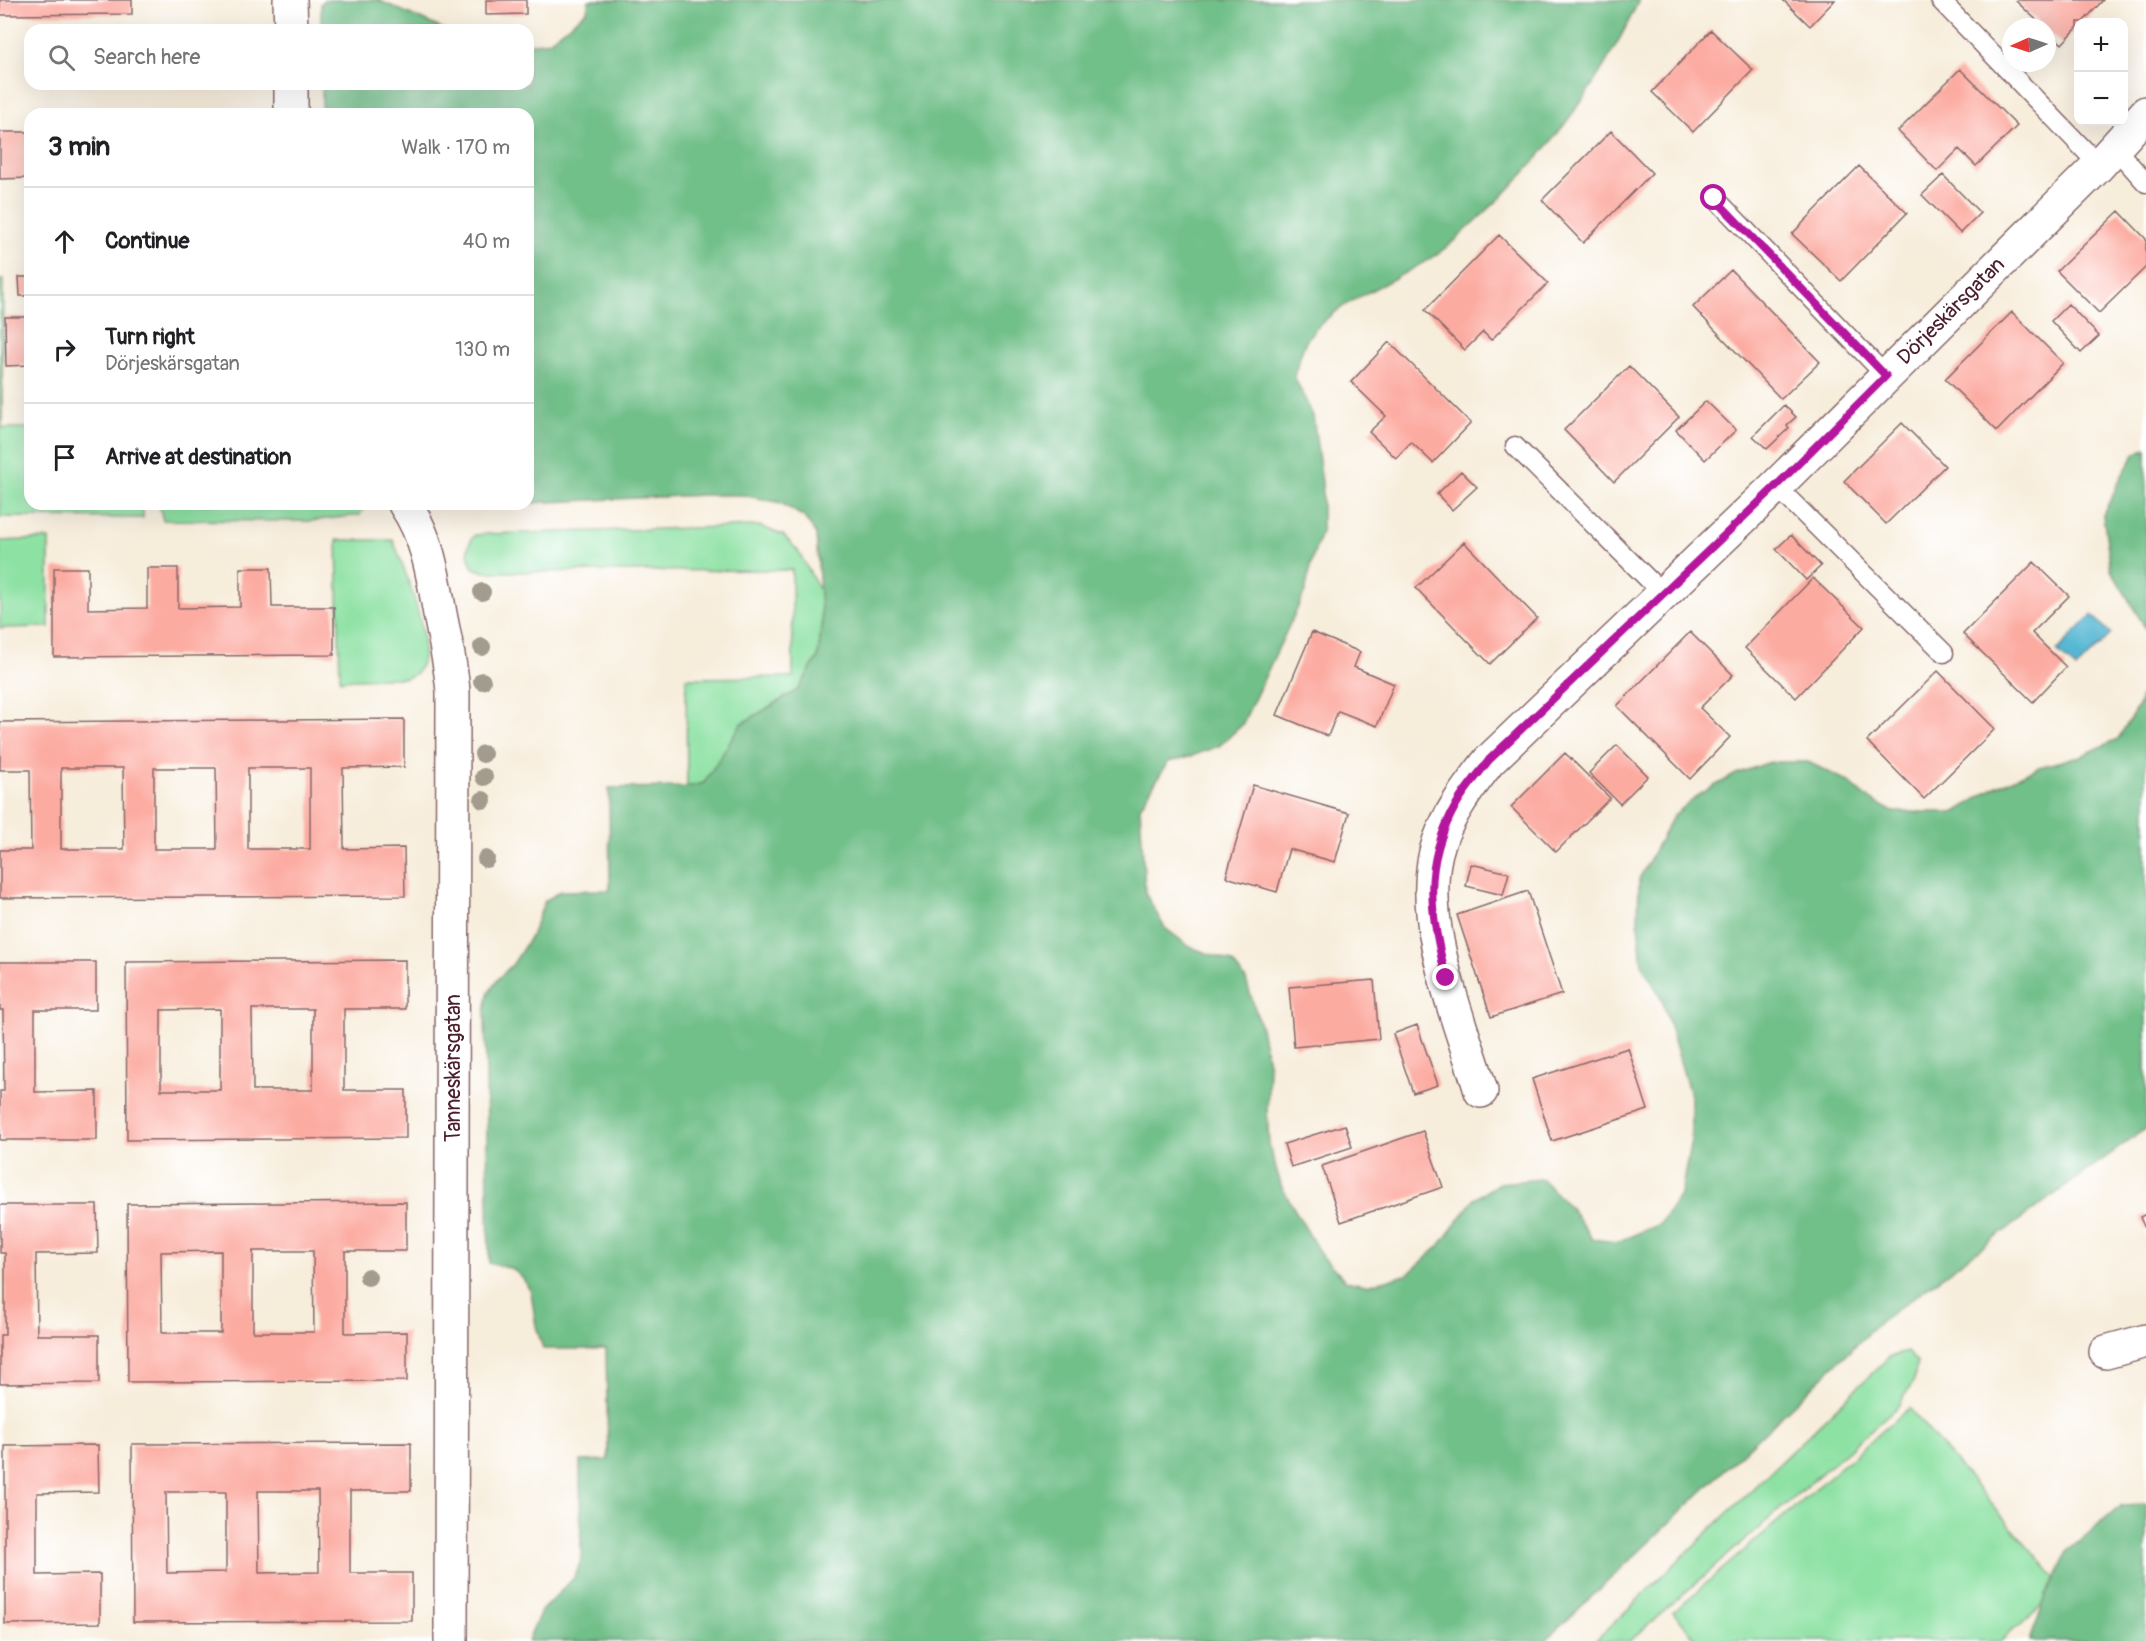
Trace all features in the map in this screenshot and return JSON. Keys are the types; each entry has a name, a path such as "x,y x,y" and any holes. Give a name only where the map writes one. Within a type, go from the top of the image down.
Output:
{"street":[{"path":"290,0 291,24"},
{"path":"291,90 291,108"},
{"name":"Dörjeskärsgatan","path":"1481,1091 1446,978 1434,927 1431,883 1439,844 1457,804 1489,760 1776,486 2107,157 2146,113"},
{"name":"Tanneskärsgatan","path":"409,510 417,522 429,554 450,656 453,692 451,1641"},
{"path":"2106,1352 2146,1341"}],"lane":[{"path":"1940,0 2107,157 2146,183"},
{"path":"1714,198 1886,376"},
{"path":"1515,446 1663,594"},
{"path":"1776,486 1944,652"}],"green space":[{"path":"324,0 378,0 432,24 321,24 321,4"},
{"path":"589,0 1639,0 1607,61 1570,117 1503,195 1444,249 1410,271 1336,311 1308,338 1294,376 1313,416 1322,483 1322,529 1305,592 1242,725 1219,746 1168,762 1140,807 1145,893 1165,928 1190,947 1232,962 1246,980 1261,1028 1269,1067 1267,1112 1269,1145 1282,1188 1321,1255 1346,1281 1366,1285 1407,1275 1439,1246 1474,1199 1499,1183 1542,1179 1572,1210 1592,1239 1617,1242 1660,1224 1681,1194 1691,1140 1691,1099 1662,999 1642,965 1638,923 1639,879 1674,815 1700,794 1736,774 1770,762 1808,762 1847,781 1866,797 1893,812 1956,812 1995,787 2039,767 2081,756 2118,739 2138,706 2146,681 2146,1128 1881,1321 1545,1641 528,1641 541,1611 573,1579 581,1561 580,1461 608,1460 606,1349 543,1349 536,1326 531,1292 524,1280 513,1269 489,1263 485,1012 488,994 498,979 513,964 531,936 545,901 561,891 610,890 609,788 687,787 704,783 741,724 798,690 818,657 822,623 816,534 804,517 781,503 742,495 534,503 534,108 322,108 322,90 534,90 534,43 549,41 587,11"},
{"path":"0,280 3,280 2,428 24,428 24,510 143,510 143,518 0,517"},
{"path":"2146,448 2146,629 2111,570 2103,515 2135,454"},
{"path":"160,510 363,510 360,515 309,521 163,520"},
{"path":"759,526 783,535 798,551 820,591 822,623 818,657 798,690 741,724 704,783 687,787 686,678 793,677 792,570 485,572 473,568 468,551 475,535"},
{"path":"49,539 49,627 0,628 0,541"},
{"path":"337,540 393,540 412,591 423,635 423,654 419,669 409,677 340,680"},
{"path":"1907,1352 1917,1362 1914,1380 1899,1405 1630,1641 1595,1641 1889,1357"},
{"path":"1909,1408 2063,1587 2001,1641 1698,1641 1673,1612"},
{"path":"2146,1504 2146,1641 2030,1641 2047,1593 2068,1551 2122,1505"}],"water":[{"path":"2092,615 2111,634 2076,669 2057,651"}],"building":[{"path":"0,0 132,0 132,14 0,15"},
{"path":"486,0 526,0 526,14 486,15"},
{"path":"1783,0 1835,0 1810,26"},
{"path":"2103,0 2087,18 2074,18 2074,31 2062,44 2056,38 2056,18 2034,18 2016,1"},
{"path":"1711,30 1753,70 1693,132 1652,92"},
{"path":"1960,69 2017,126 1976,166 1959,149 1937,171 1898,131"},
{"path":"1611,131 1652,173 1583,243 1542,200"},
{"path":"0,132 24,132 24,178 0,179"},
{"path":"1859,166 1907,213 1841,281 1792,234"},
{"path":"1943,175 1980,213 1960,233 1922,195"},
{"path":"2119,211 2146,239 2146,267 2099,313 2057,271"},
{"path":"1499,235 1548,283 1491,340 1483,332 1465,350 1425,310"},
{"path":"1731,270 1820,362 1781,399 1693,307"},
{"path":"19,277 24,277 24,296 20,296"},
{"path":"2068,304 2099,336 2081,353 2051,321"},
{"path":"2012,312 2063,363 1997,431 1945,379"},
{"path":"5,317 24,317 24,365 6,366"},
{"path":"1389,342 1471,423 1433,463 1411,442 1396,458 1369,432 1386,416 1351,382"},
{"path":"1629,366 1679,417 1614,482 1564,430"},
{"path":"1706,401 1736,430 1705,460 1676,430"},
{"path":"1784,405 1796,417 1787,425 1789,428 1767,449 1753,436"},
{"path":"1902,423 1945,466 1886,524 1844,481"},
{"path":"1461,471 1477,487 1452,510 1437,494"},
{"path":"1791,535 1821,566 1806,580 1776,549"},
{"path":"1464,542 1537,618 1490,664 1416,588"},
{"path":"2034,562 2069,596 2032,633 2066,667 2033,702 1963,634"},
{"path":"54,568 88,568 88,609 147,608 147,568 178,568 178,608 240,607 240,568 271,568 272,607 334,607 334,655 54,657"},
{"path":"1813,578 1864,627 1796,698 1745,648"},
{"path":"1312,632 1360,652 1354,667 1394,684 1377,726 1338,711 1328,736 1277,715"},
{"path":"1690,632 1733,675 1700,708 1730,737 1690,779 1617,706"},
{"path":"1938,671 1995,729 1924,799 1867,741"},
{"path":"404,719 404,767 343,768 344,849 404,848 405,896 0,898 0,850 31,850 30,770 0,770 0,722","holes":["61,768 123,768 124,849 61,849","154,768 216,768 217,849 154,849","248,768 310,768 310,849 248,849"]},
{"path":"1617,745 1648,776 1620,804 1589,773"},
{"path":"1565,753 1610,798 1556,852 1511,807"},
{"path":"1253,785 1349,813 1335,862 1289,849 1277,892 1226,877"},
{"path":"1471,864 1509,873 1503,895 1466,886"},
{"path":"1528,891 1562,994 1491,1017 1457,915"},
{"path":"405,960 405,1009 344,1009 344,1090 406,1090 406,1138 127,1140 126,962","holes":["220,1009 220,1090 161,1090 161,1010","252,1009 313,1009 313,1090 253,1090"]},
{"path":"0,962 96,962 96,1010 35,1010 35,1092 97,1091 97,1140 0,1140 0,1091 4,1091"},
{"path":"1374,980 1379,1039 1294,1047 1289,987"},
{"path":"1417,1025 1438,1085 1413,1093 1393,1034"},
{"path":"1628,1048 1648,1110 1552,1141 1532,1079"},
{"path":"1345,1125 1352,1147 1291,1167 1284,1144"},
{"path":"1423,1131 1443,1187 1341,1222 1322,1166"},
{"path":"406,1202 406,1251 345,1251 345,1333 407,1332 407,1381 128,1382 127,1204","holes":["221,1251 221,1333 162,1333 161,1252","253,1251 313,1251 314,1332 253,1332"]},
{"path":"0,1205 97,1205 98,1253 36,1254 37,1335 99,1335 99,1383 0,1384 0,1335 5,1335 5,1253 0,1253"},
{"path":"2146,1214 2146,1231 2140,1217"},
{"path":"411,1443 411,1491 350,1491 350,1573 412,1573 412,1621 133,1622 132,1444","holes":["258,1491 318,1491 319,1572 259,1573","166,1492 226,1492 226,1572 167,1573"]},
{"path":"98,1445 99,1492 37,1493 37,1575 100,1574 100,1623 5,1624 5,1446"}],"route":[{"path":"1446,978 1434,927 1431,883 1439,844 1457,804 1489,760 1776,486 1886,376 1714,198"}]}
